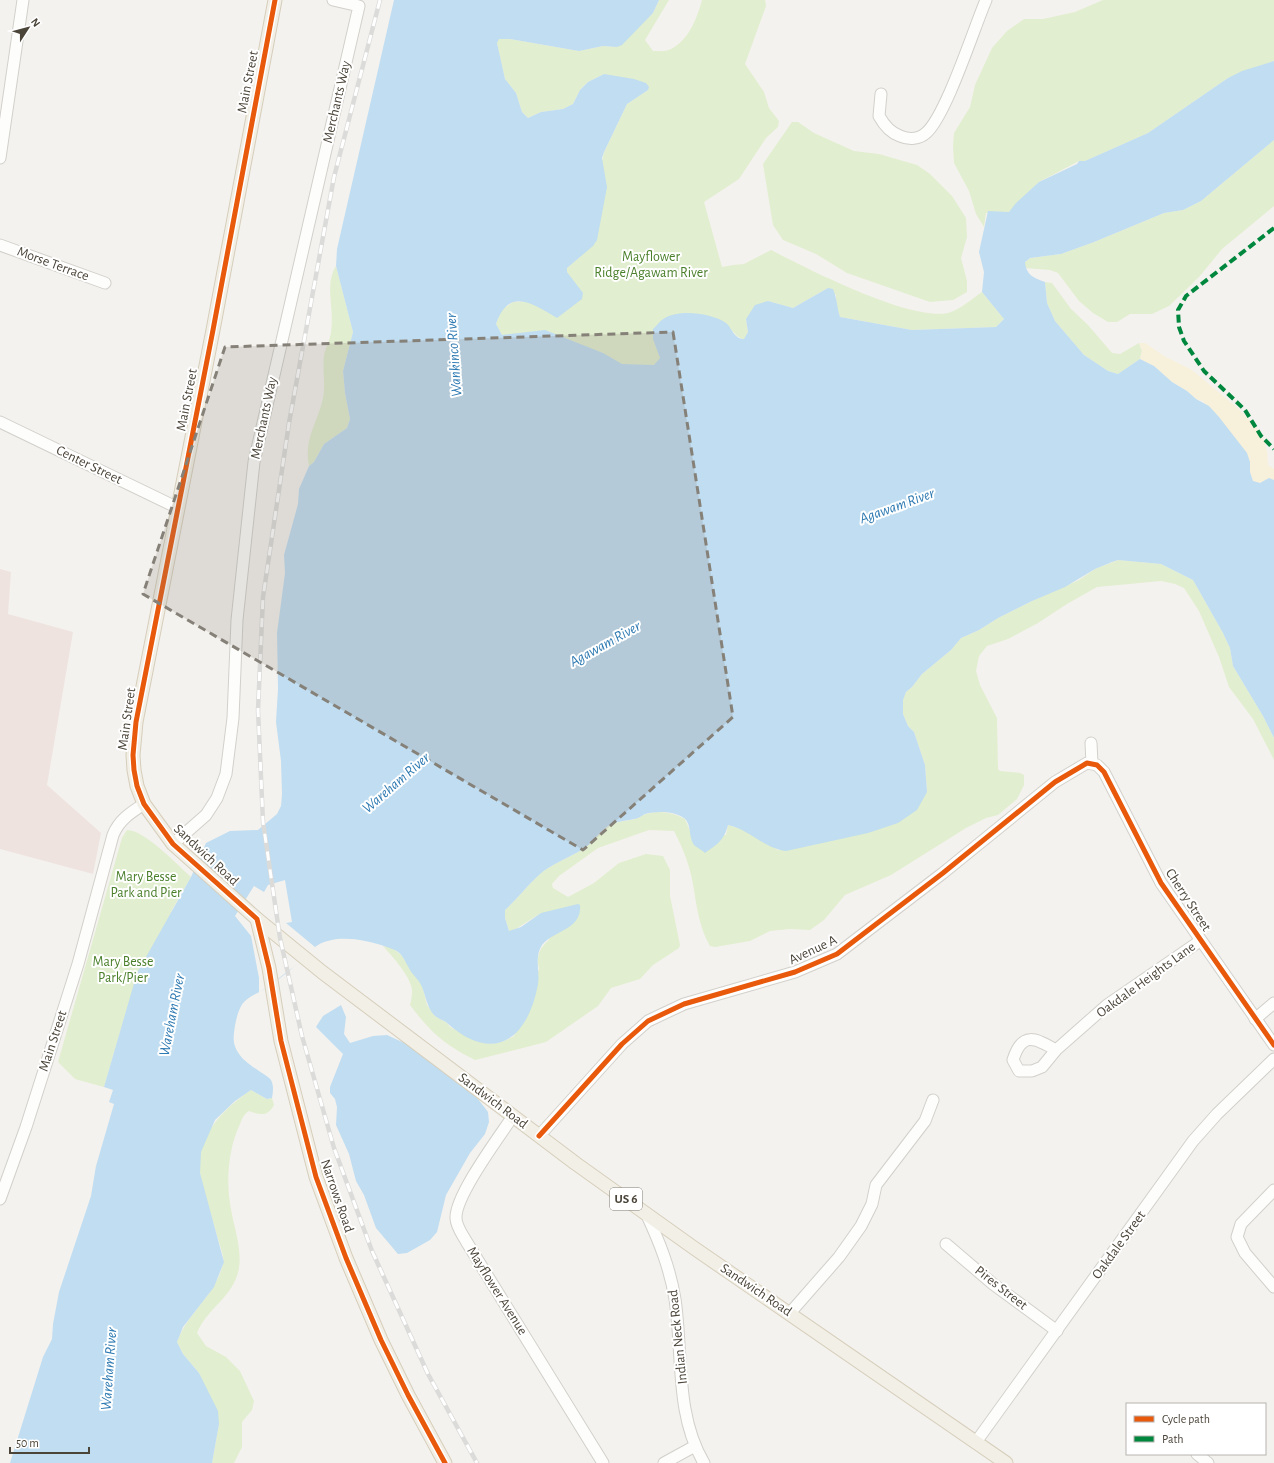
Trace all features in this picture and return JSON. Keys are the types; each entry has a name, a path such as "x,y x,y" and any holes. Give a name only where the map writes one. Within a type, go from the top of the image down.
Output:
{"main road":[{"name":"Main Street","path":"144,804 137,786 134,770 133,755 136,722 275,0"},
{"name":"Sandwich Road","path":"144,804 173,844 257,919 322,972 539,1136 646,1213 1006,1463"},
{"name":"Narrows Road","path":"257,919 269,968 282,1048 316,1177 346,1258 381,1340 408,1395 445,1463"}],"street":[{"path":"0,158 23,0"},
{"name":"Merchants Way","path":"173,844 206,815 217,798 226,774 234,705 238,614 251,485 257,445 359,6 333,0"},
{"path":"881,94 879,116 891,131 901,137 910,138 919,137 926,133 931,128 946,100 986,0"},
{"name":"Morse Terrace","path":"0,244 105,283"},
{"name":"Center Street","path":"0,422 178,508"},
{"path":"1091,743 1092,763"},
{"name":"Avenue A","path":"539,1136 622,1044 648,1021 684,1004 795,972 837,954 943,873 1055,782 1077,767 1087,763 1092,763"},
{"name":"Cherry Street","path":"1092,763 1104,772 1158,877 1200,941 1274,1045"},
{"name":"Main Street","path":"0,1199 26,1127 76,971 113,835 117,825 124,817 144,804"},
{"name":"Oakdale Heights Lane","path":"1056,1050 1107,1005 1200,941"},
{"path":"1255,1019 1274,1003"},
{"name":"Oakdale Street","path":"976,1442 1194,1141 1217,1114 1274,1059"},
{"path":"790,1313 858,1232 872,1204 876,1185 925,1121 933,1100"},
{"name":"Mayflower Avenue","path":"513,1116 465,1190 456,1214 457,1223 466,1241 603,1463"},
{"path":"1274,1190 1241,1224 1237,1234 1239,1243 1246,1254 1274,1287"},
{"name":"Indian Neck Road","path":"646,1213 665,1256 672,1283 676,1309 684,1403 695,1446 704,1463"},
{"name":"Pires Street","path":"946,1244 993,1284 1057,1331"},
{"path":"664,1463 695,1446"},
{"path":"1198,1455 1208,1463"}],"highlighted area":[{"path":"673,332 733,717 583,850 143,594 225,347"}],"shaded area":[{"path":"0,569 11,572 8,614 73,632 47,785 101,833 93,874 0,849"}],"green space":[{"name":"Mayflower Ridge/Agawam River","path":"659,0 669,0 645,40 653,51 669,50 683,40 695,21 702,0 765,0 766,6 745,64 764,92 769,108 779,121 778,127 766,138 739,179 704,202 722,267 744,264 771,250 859,292 909,309 931,313 948,313 961,307 982,292 1004,319 996,327 912,330 840,317 836,305 836,295 828,288 793,308 768,301 746,319 748,332 744,340 737,336 726,324 661,379 502,335 496,324 500,311 513,302 528,301 555,316 576,285 567,272 567,268 581,256 604,152 627,104 648,90 604,74 588,82 580,90 573,104 563,109 541,112 528,118 522,112 516,93 505,79 497,43 498,39 510,39 579,51 603,46 617,47 653,13"},
{"path":"1103,0 1274,0 1274,61 1228,78 1148,133 1085,161 1079,161 1039,182 1009,212 986,213 984,227 976,214 969,191 954,163 953,146 954,133 970,107 975,85 992,48 1007,31 1024,19 1043,19 1075,12"},
{"path":"792,122 798,122 814,133 854,151 879,154 917,165 930,174 952,196 966,218 967,237 961,258 967,281 967,292 953,300 930,302 847,273 816,254 783,240 773,225 763,164"},
{"path":"1274,140 1274,206 1222,249 1199,277 1169,306 1152,314 1130,314 1117,322 1108,322 1093,313 1079,301 1058,273 1050,270 1025,268 1025,262 1030,258 1061,254 1164,213 1183,210 1201,201"},
{"path":"336,266 353,332 343,371 350,419 347,428 324,444 314,462 309,466 308,447 324,393 324,355 332,323 330,289"},
{"path":"1045,282 1052,283 1071,309 1088,325 1112,353 1120,354 1139,343 1142,351 1140,359 1118,374 1108,371 1084,355 1055,321 1047,303"},
{"path":"1118,560 1161,564 1193,580 1230,648 1233,666 1263,716 1274,738 1274,760 1253,719 1229,687 1219,657 1199,611 1184,588 1175,584 1161,581 1097,587 1038,623 1008,639 987,646 979,656 976,671 980,685 997,718 998,769 1000,771 1020,773 1024,775 1024,785 1017,799 998,815 986,818 966,828 891,875 845,895 824,920 810,930 790,929 770,931 750,941 715,947 710,946 699,919 689,867 674,831 649,830 598,848 559,876 552,884 553,888 568,897 594,883 619,863 646,854 663,856 670,870 670,896 680,945 679,948 653,965 640,979 611,988 598,1006 546,1042 475,1060 455,1049 439,1037 424,1023 410,1005 412,992 406,974 383,946 393,948 402,956 422,985 427,1005 435,1016 447,1023 450,1027 481,1042 488,1043 504,1041 514,1036 539,969 539,953 549,940 546,913 541,913 511,932 509,931 505,918 505,910 544,871 584,848 591,843 605,828 612,824 635,819 645,814 666,812 685,819 690,831 726,835 728,825 744,830 778,850 927,792 925,765 914,732 908,726 903,714 903,699 906,692 922,674 951,650 961,638 979,630 998,618 1032,601 1079,580 1095,569"},
{"name":"Mary Besse Park and Pier","path":"127,830 143,836 191,877 173,908 128,1005 104,1087 75,1079 58,1062 122,838"},
{"path":"251,1090 267,1099 272,1098 274,1105 269,1112 260,1114 249,1111 243,1117 232,1149 228,1179 229,1199 239,1246 239,1268 232,1287 207,1316 197,1333 206,1346 226,1357 240,1371 254,1401 252,1410 242,1422 242,1447 234,1463 212,1463 219,1424 199,1373 183,1354 177,1342 182,1331 214,1285 223,1264 222,1253 201,1180 200,1160 202,1148 213,1125 221,1115"}],"sand":[{"path":"1139,343 1145,343 1164,356 1192,370 1241,411 1254,424 1264,440 1267,451 1268,465 1274,469 1274,480 1269,478 1260,483 1253,481 1250,472 1250,462 1203,401 1196,399 1187,391 1172,382 1154,366 1140,359 1142,351"}],"water":[{"path":"394,0 659,0 653,13 622,45 617,47 603,46 579,51 510,39 499,39 497,43 505,79 516,93 522,112 528,118 541,112 563,109 573,104 580,90 588,82 604,74 634,79 646,83 649,87 648,90 627,104 604,152 602,158 607,187 597,240 593,246 567,268 567,272 583,293 582,299 557,318 531,304 515,302 508,305 501,312 496,324 502,335 545,330 603,353 622,364 654,365 660,358 653,339 653,329 663,319 671,315 696,313 713,317 726,323 735,335 741,339 744,339 748,332 746,319 755,305 768,301 793,308 828,288 833,289 840,317 912,330 996,327 1004,319 982,292 984,272 979,252 988,211 1009,212 1016,203 1039,182 1077,164 1079,161 1085,161 1148,133 1228,78 1242,71 1274,61 1274,140 1201,201 1183,210 1164,213 1061,254 1030,258 1025,262 1027,270 1031,275 1045,282 1047,303 1055,321 1084,355 1108,371 1118,374 1140,359 1154,366 1172,382 1187,391 1196,399 1209,406 1219,417 1247,453 1253,481 1260,483 1269,478 1274,480 1274,738 1263,716 1233,666 1230,648 1193,580 1161,564 1118,560 1095,569 1065,587 1032,601 998,618 979,630 961,638 951,650 922,674 906,692 903,700 903,714 908,726 914,732 925,765 927,792 917,810 898,823 868,833 786,851 771,847 743,830 728,825 725,834 720,841 705,853 693,843 688,824 684,818 670,813 650,813 637,818 611,824 587,847 544,871 505,910 505,918 509,931 521,927 541,913 578,904 580,905 579,913 577,920 572,925 547,940 542,945 538,954 538,984 533,1003 526,1019 517,1032 506,1040 494,1044 480,1042 464,1036 436,1016 430,1009 420,983 402,956 396,951 384,946 351,939 334,940 318,945 288,972 263,990 247,999 240,1007 234,1029 235,1046 241,1057 271,1080 273,1087 272,1098 267,1099 251,1090 235,1101 215,1120 201,1152 200,1173 224,1262 214,1287 183,1327 177,1342 183,1354 199,1373 218,1411 219,1424 212,1463 10,1463 43,1357 52,1339 53,1324 59,1292 91,1196 96,1166 114,1104 109,1102 113,1090 104,1087 137,973 191,877 206,843 230,831 258,830 277,814 281,806 281,761 276,722 278,689 277,633 285,573 284,555 298,504 299,489 309,466 314,462 324,444 347,428 350,419 343,371 353,332 336,266 337,249"},
{"path":"341,1005 346,1017 344,1034 350,1043 373,1036 387,1035 411,1046 478,1099 488,1112 489,1122 485,1134 470,1153 446,1195 437,1232 430,1240 407,1253 398,1254 376,1228 364,1195 356,1181 349,1154 336,1125 337,1107 335,1099 330,1093 330,1087 343,1054 316,1027 323,1016"}],"pier":[{"path":"285,880 292,922 286,923 315,947 299,963 259,993 259,978 251,936 235,916 254,886 264,892 268,885"}],"railway":[{"path":"380,0 334,177 289,423 263,597 258,710 263,822 280,938 302,1036 334,1148 372,1251 428,1374 477,1463"}],"marked path":[{"path":"1274,228 1186,296 1178,310 1179,327 1184,341 1204,371 1245,410 1261,436 1274,449"}],"cycle path":[{"path":"275,0 213,330 136,722 133,755 134,770 137,786 144,804 173,844 257,919 269,968 281,1041 316,1177 346,1258 381,1340 408,1395 445,1463"},
{"path":"539,1136 622,1044 648,1021 684,1004 795,972 837,954 943,873 1055,782 1087,763 1097,765 1104,772 1161,883 1274,1045"}],"water label":[{"name":"Wankinco River","path":"454,355"},
{"name":"Agawam River","path":"897,506"},
{"name":"Agawam River","path":"605,644"},
{"name":"Wareham River","path":"396,783"},
{"name":"Wareham River","path":"172,1015"},
{"name":"Wareham River","path":"109,1369"}],"park label":[{"name":"Mary Besse Park/Pier","path":"123,970"}]}
